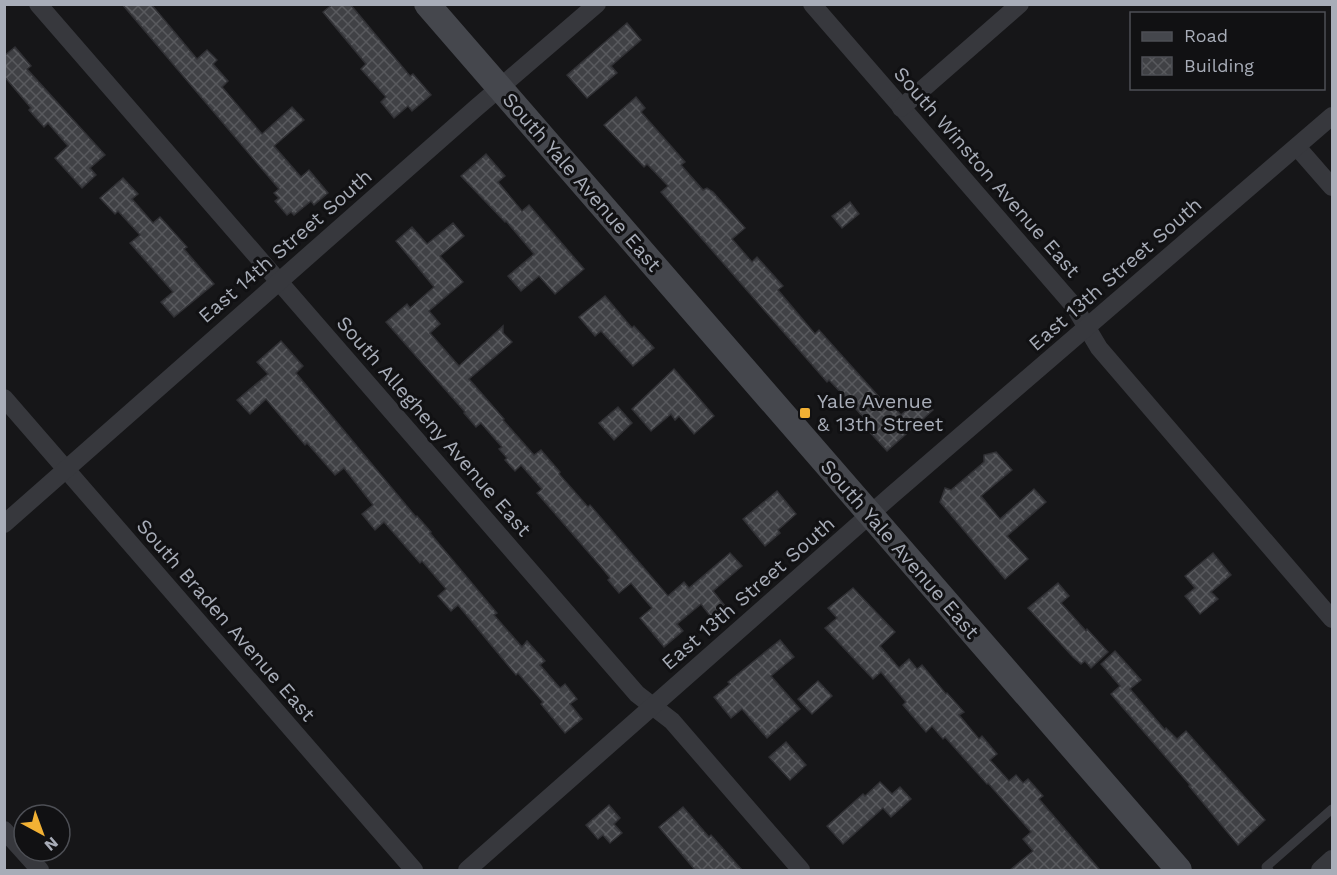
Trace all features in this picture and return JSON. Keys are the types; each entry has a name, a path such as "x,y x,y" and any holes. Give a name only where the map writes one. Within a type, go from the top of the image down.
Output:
{"main road":[{"name":"South Yale Avenue East","path":"429,6 1179,870"}],"street":[{"name":"South Allegheny Avenue East","path":"38,4 637,694 672,721 801,870"},
{"name":"East 14th Street South","path":"4,524 597,4"},
{"name":"South Winston Avenue East","path":"812,4 1074,306 1099,348 1332,619"},
{"path":"902,108 1020,4"},
{"name":"East 13th Street South","path":"467,870 870,516 1332,116"},
{"path":"1297,147 1332,188"},
{"name":"South Braden Avenue East","path":"4,398 414,870"},
{"path":"4,830 40,870"},
{"path":"1320,870 1332,859"}],"lane":[{"path":"1269,870 1266,867 1332,809"}],"building":[{"path":"122,4 151,4 197,59 207,50 217,60 213,64 228,81 222,87 262,134 292,107 304,120 274,146 301,177 309,170 328,193 314,205 311,201 294,215 291,212 287,215 275,201 279,198 274,193 279,189"},
{"path":"333,4 350,4 410,76 413,74 431,95 412,111 408,106 394,118 381,102 386,97 361,69 366,64 323,12"},
{"path":"627,23 641,40 611,66 617,73 587,98 567,75"},
{"path":"15,47 31,66 27,69 105,155 90,168 96,175 82,188 55,158 68,146 48,123 44,127 4,76 4,56"},
{"path":"636,97 645,108 641,112 685,162 681,165 703,190 707,188 713,192 745,228 732,239 752,262 757,257 783,286 778,290 815,334 819,330 889,408 892,405 901,415 921,397 933,410 887,451 866,428 870,425 850,402 829,380 827,382 661,192 668,186 647,164 644,167 604,125"},
{"path":"486,154 505,176 498,182 522,211 529,205 584,269 555,294 539,276 521,291 508,276 534,254 506,221 461,176"},
{"path":"123,178 138,194 132,199 153,223 160,217 187,247 184,249 214,284 174,317 161,302 173,292 130,243 140,235 118,211 115,214 100,198"},
{"path":"850,202 859,214 842,228 832,216"},
{"path":"453,223 464,236 440,256 463,282 429,311 440,324 430,333 459,366 503,326 503,333 512,342 469,379 503,420 534,455 541,450 560,472 559,474 588,507 590,505 668,596 684,582 689,588 730,553 742,566 713,591 725,606 711,617 701,604 677,624 683,631 664,647 640,618 652,608 631,583 619,593 602,568 537,493 542,489 521,465 515,471 499,449 502,447 481,423 476,427 386,322 407,304 410,308 434,287 396,241 412,227 427,244"},
{"path":"605,296 632,328 634,326 654,348 633,366 601,331 595,336 579,317"},
{"path":"281,341 303,366 296,373 431,532 497,613 494,615 522,647 527,641 545,661 540,665 560,688 565,684 577,699 570,704 582,719 565,733 541,704 543,702 518,673 516,675 458,605 451,611 438,596 446,589 422,561 420,563 384,522 375,530 362,514 373,505 344,468 335,475 307,443 305,445 266,399 250,414 237,400 268,374 257,362"},
{"path":"674,369 714,416 694,434 679,416 675,420 671,414 651,431 632,409"},
{"path":"618,407 632,423 614,440 599,423"},
{"path":"996,452 1012,470 981,496 1000,519 1034,489 1046,502 1007,536 1028,559 1005,579 940,502 945,488 951,490 984,462 984,455"},
{"path":"777,491 796,514 765,546 743,519"},
{"path":"1213,553 1231,575 1211,592 1218,599 1200,614 1185,596 1195,588 1185,576"},
{"path":"1058,583 1069,596 1061,603 1108,652 1091,668 1085,661 1081,664 1073,657 1028,608"},
{"path":"853,588 895,632 880,646 899,668 909,659 917,669 922,665 964,712 959,715 979,739 982,736 997,754 990,760 1009,781 1016,775 1023,783 1028,779 1043,796 1039,799 1100,870 1010,870 1033,851 1023,839 1031,832 945,737 943,739 932,726 926,732 903,705 906,702 881,672 873,679 825,628 837,618 828,608"},
{"path":"780,640 794,657 771,676 800,709 767,738 742,709 731,718 714,697 730,684 728,682"},
{"path":"1115,651 1141,680 1130,689 1165,730 1166,728 1177,739 1186,731 1265,820 1238,845 1190,785 1111,694 1120,686 1101,664"},
{"path":"818,681 832,696 812,714 798,699"},
{"path":"786,742 806,765 790,780 769,757"},
{"path":"880,782 892,794 900,787 911,799 891,817 883,808 843,844 827,826"},
{"path":"609,805 620,818 614,824 622,833 610,843 603,835 598,839 586,825"},
{"path":"683,807 742,870 695,870 659,827"}],"place":[{"name":"Yale Avenue & 13th Street","path":"805,413"}]}
